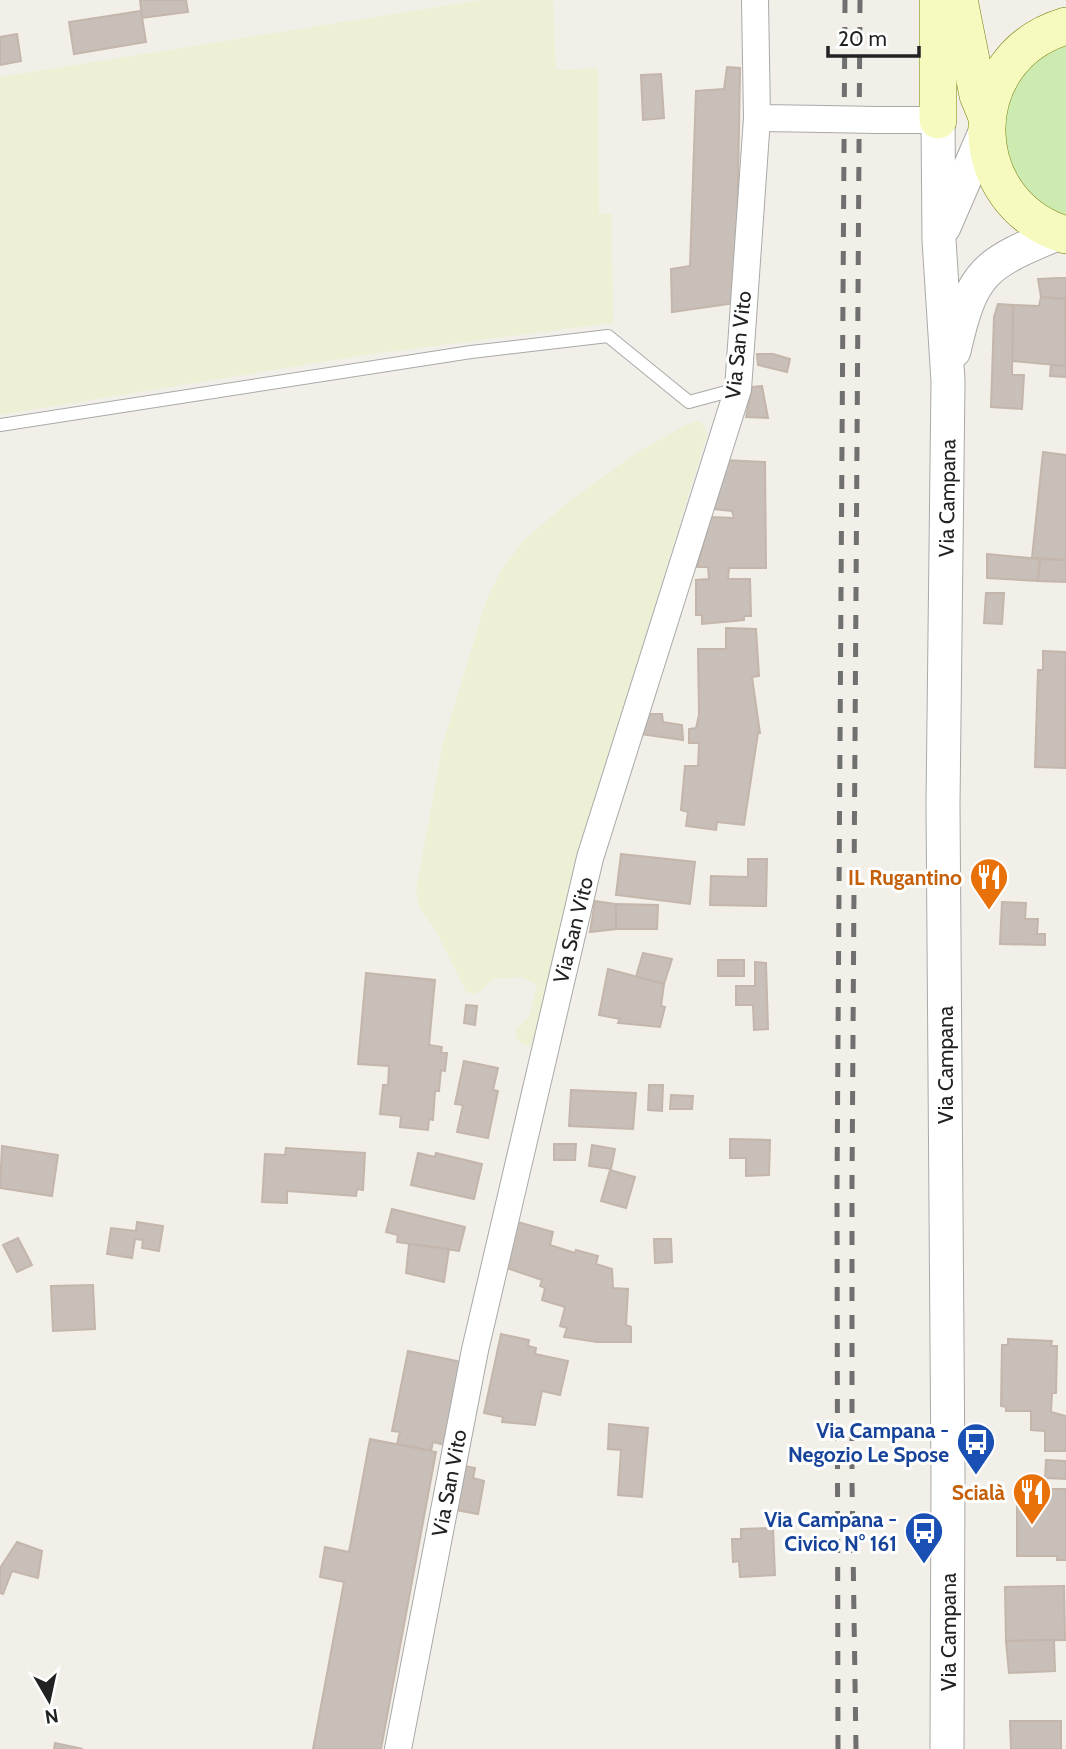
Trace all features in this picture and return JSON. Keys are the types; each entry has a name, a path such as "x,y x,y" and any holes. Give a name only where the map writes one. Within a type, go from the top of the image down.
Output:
{"main road":[{"path":"938,0 938,120"},
{"path":"959,0 986,123 989,156 999,181 1014,204 1035,221 1062,234"},
{"path":"1048,0 1066,10"},
{"path":"986,123 992,93 1003,71 1020,52 1040,36 1066,26"}],"street":[{"name":"Via San Vito","path":"398,1749 475,1350 590,858 738,388 757,118 755,0"},
{"path":"757,118 938,120"},
{"name":"Via Campana","path":"938,120 939,240 948,381 943,804 948,1477 947,1749"},
{"path":"939,240 986,123"},
{"name":"Via Campana","path":"948,381 959,331 974,286 987,269 1007,255 1062,234"}],"lane":[{"path":"0,425 471,352 608,336 689,402 738,388"}],"green space":[{"path":"481,0 553,0 556,70 598,68 599,214 612,214 613,323 365,355 0,415 0,77"},
{"path":"1066,44 1066,215 1035,197 1015,172 1008,154 1006,116 1019,80 1031,65 1046,53"},
{"path":"698,421 704,425 707,435 583,842 533,1047 524,1045 516,1039 516,1030 528,1018 537,985 521,977 493,979 481,991 474,994 466,992 435,929 420,909 416,890 443,743 486,601 502,569 525,539 571,500 639,451"}],"building":[{"path":"140,0 186,0 188,12 142,18"},
{"path":"141,11 146,42 74,54 69,22"},
{"path":"17,34 21,61 0,65 0,37"},
{"path":"727,67 740,68 736,303 672,312 671,269 690,266 696,91 724,89"},
{"path":"661,74 664,118 643,120 641,75"},
{"path":"1066,278 1066,317 1063,316 1065,299 1041,297 1038,279"},
{"path":"1041,297 1065,299 1066,366 1012,361 1013,305 1039,306"},
{"path":"998,304 1013,305 1012,375 1024,375 1022,409 991,407 994,317"},
{"path":"757,354 773,354 790,359 787,372 758,365"},
{"path":"1051,365 1066,366 1066,377 1050,376"},
{"path":"762,386 768,418 746,417 752,387"},
{"path":"1043,452 1066,455 1066,560 1032,558"},
{"path":"724,460 765,462 766,568 729,568 728,579 750,579 751,616 744,616 744,620 702,624 702,615 696,615 696,580 709,579 708,567 697,567 711,517 734,518 732,511 714,509 712,498"},
{"path":"987,554 1040,559 1038,581 987,578"},
{"path":"1040,559 1066,560 1066,582 1038,581"},
{"path":"986,593 1004,593 1002,624 984,623"},
{"path":"726,628 756,629 759,676 752,677 760,733 744,825 717,822 716,830 686,826 688,812 681,810 685,766 698,766 699,743 689,743 689,729 696,728 699,715 698,649 726,649"},
{"path":"1043,651 1066,652 1065,768 1035,767 1038,670 1043,670"},
{"path":"645,714 662,714 663,722 682,725 683,740 640,734"},
{"path":"621,854 695,862 690,904 616,895"},
{"path":"748,859 767,859 766,906 710,905 711,876 748,877"},
{"path":"595,901 616,904 616,929 590,932"},
{"path":"1002,902 1026,903 1025,919 1038,919 1037,934 1045,934 1045,945 1000,944"},
{"path":"616,904 658,905 657,929 616,929"},
{"path":"643,953 672,959 664,984 636,977"},
{"path":"718,960 744,960 744,976 718,976"},
{"path":"755,962 766,963 768,1029 754,1030 753,1005 736,1005 736,986 755,986"},
{"path":"608,969 664,984 661,1006 665,1007 660,1027 618,1023 620,1019 599,1015"},
{"path":"366,973 435,980 429,1045 442,1047 441,1053 447,1053 445,1071 441,1070 439,1091 435,1091 433,1120 429,1119 428,1130 400,1127 401,1116 380,1114 383,1085 388,1085 389,1066 358,1064"},
{"path":"466,1005 477,1006 475,1025 464,1023"},
{"path":"464,1061 498,1068 493,1090 498,1091 488,1138 457,1132 463,1105 455,1104"},
{"path":"649,1085 663,1085 662,1111 648,1110"},
{"path":"571,1090 636,1093 633,1129 569,1126"},
{"path":"671,1095 693,1096 692,1109 670,1109"},
{"path":"730,1139 770,1140 769,1175 746,1176 746,1158 730,1158"},
{"path":"554,1144 576,1144 575,1160 554,1160"},
{"path":"592,1145 615,1149 611,1169 589,1166"},
{"path":"2,1146 58,1155 52,1196 0,1188"},
{"path":"286,1148 365,1153 363,1190 357,1189 356,1196 287,1191 287,1203 262,1202 265,1154 285,1155"},
{"path":"418,1153 435,1157 436,1153 482,1164 474,1199 411,1185"},
{"path":"610,1170 635,1177 626,1208 601,1201"},
{"path":"392,1209 465,1227 459,1251 397,1242 398,1235 386,1232"},
{"path":"507,1219 553,1232 550,1245 575,1253 576,1250 598,1256 596,1264 612,1269 613,1288 628,1289 626,1325 631,1327 631,1342 597,1342 564,1337 567,1328 560,1326 565,1307 542,1300 545,1288 540,1286 542,1280 495,1264"},
{"path":"137,1222 163,1226 159,1251 142,1248 143,1240 135,1239 132,1258 107,1254 111,1228 136,1231"},
{"path":"18,1238 32,1265 17,1272 3,1245"},
{"path":"654,1239 671,1239 672,1262 655,1263"},
{"path":"409,1244 449,1249 444,1282 406,1273"},
{"path":"93,1285 95,1329 53,1331 51,1286"},
{"path":"501,1334 529,1340 528,1346 536,1348 535,1354 568,1361 560,1395 542,1391 535,1425 502,1422 503,1417 484,1413"},
{"path":"1008,1339 1052,1341 1051,1346 1057,1346 1056,1393 1052,1393 1051,1412 1066,1416 1066,1451 1045,1451 1045,1431 1031,1430 1031,1411 1006,1411 1006,1407 1001,1406 1002,1345 1008,1345"},
{"path":"408,1351 462,1362 445,1445 433,1442 431,1451 397,1444 400,1432 392,1431"},
{"path":"609,1424 648,1428 642,1497 618,1495 621,1450 608,1449"},
{"path":"370,1439 436,1452 381,1749 313,1749 344,1582 320,1577 325,1547 349,1552"},
{"path":"1046,1460 1066,1461 1066,1479 1045,1478"},
{"path":"459,1465 475,1468 473,1478 484,1481 478,1514 450,1509"},
{"path":"1042,1489 1066,1489 1066,1560 1057,1560 1057,1556 1017,1556 1017,1493 1043,1493"},
{"path":"773,1528 775,1575 740,1577 739,1561 733,1562 732,1539 741,1539 741,1529"},
{"path":"17,1542 42,1551 38,1578 12,1571 3,1594 0,1593 0,1568"},
{"path":"1064,1586 1065,1640 1006,1641 1005,1587"},
{"path":"1054,1640 1055,1671 1009,1673 1006,1641"},
{"path":"1010,1721 1061,1721 1061,1749 1011,1749"},
{"path":"55,1743 83,1749 54,1749"}],"railway":[{"path":"838,1749 837,1189 845,0"},
{"path":"856,1749 852,1481 852,1184 860,0"}],"place":[{"name":"IL Rugantino","path":"989,911"},
{"name":"Via Campana - Negozio Le Spose","path":"976,1476"},
{"name":"Scialà","path":"1032,1526"},
{"name":"Via Campana - Civico N° 161","path":"924,1565"}]}
